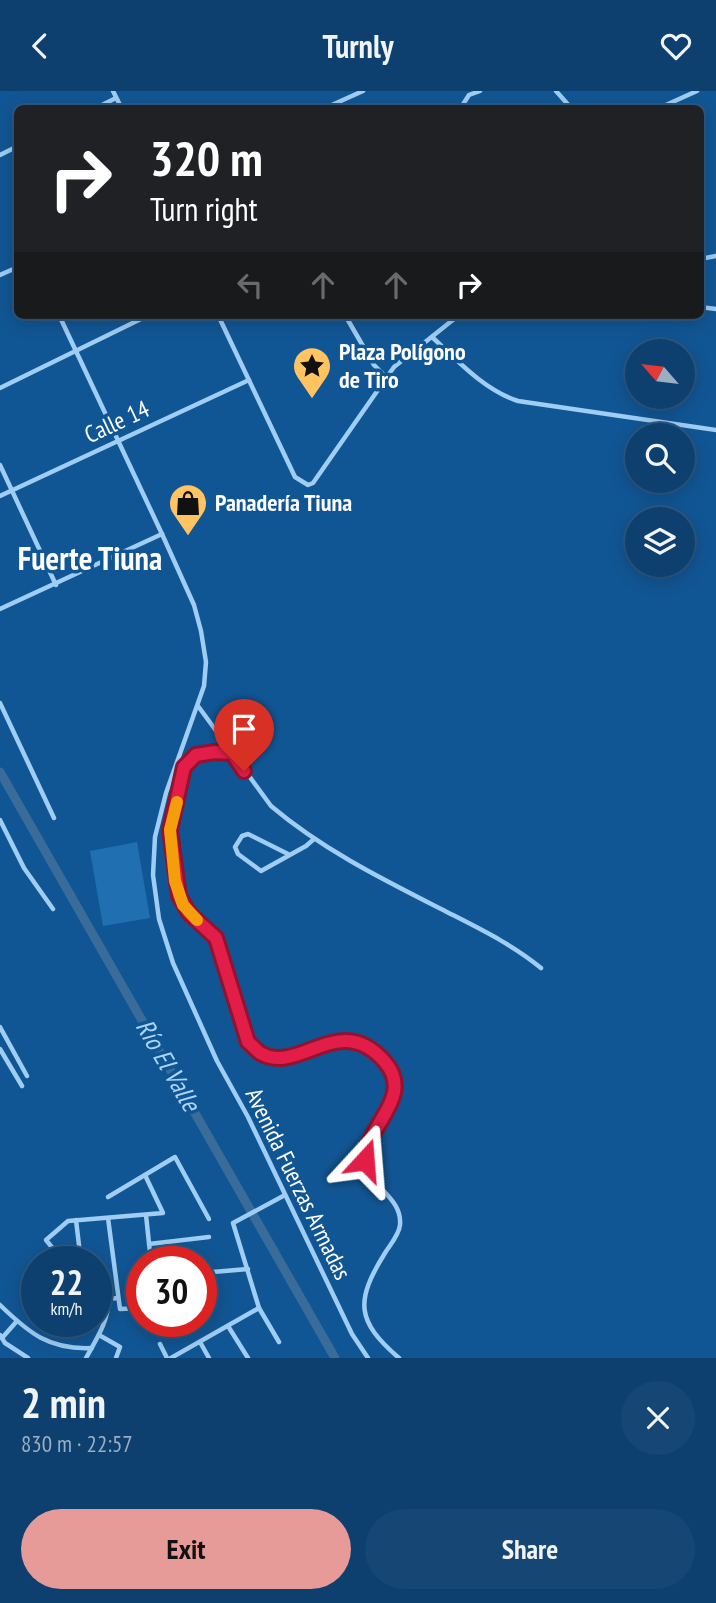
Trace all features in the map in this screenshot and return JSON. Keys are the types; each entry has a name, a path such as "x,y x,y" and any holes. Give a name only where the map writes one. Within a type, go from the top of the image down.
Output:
{"street":[{"path":"113,91 120,105"},
{"path":"332,105 363,91"},
{"path":"463,105 469,95 480,91"},
{"path":"556,91 568,105"},
{"path":"666,105 697,91"},
{"path":"102,105 116,98"},
{"name":"Avenida Fuerzas Armadas","path":"61,319 194,605 201,631 205,662 204,686 171,778 155,837 153,875 159,919 173,963 206,1036 248,1117 346,1322 368,1358"},
{"path":"0,388 141,319"},
{"path":"220,319 295,477 303,484 313,483 385,376 401,359 454,319"},
{"path":"347,319 374,365 385,376"},
{"path":"432,337 468,370 505,397 716,430"},
{"name":"Calle 14","path":"0,496 249,380"},
{"path":"0,465 56,585"},
{"path":"0,609 162,534"},
{"path":"0,703 54,818"},
{"path":"197,705 271,806 358,866 504,941 541,968"},
{"path":"171,778 196,755 232,753"},
{"path":"184,767 170,830 175,881 179,896 189,913 216,938 248,1042 261,1053 272,1057 289,1056 332,1042 356,1042 368,1047 381,1058 394,1078 394,1098 368,1140 365,1160 370,1177 398,1210 400,1227 369,1279 365,1315 379,1341 399,1358"},
{"path":"0,820 24,868 52,908"},
{"path":"288,854 248,834 242,836 235,847 238,854 261,871 306,846 314,838"},
{"path":"0,1027 27,1076"},
{"path":"0,1049 22,1086"},
{"path":"108,1197 175,1157 209,1219"},
{"path":"51,1246 46,1240 68,1221 163,1213 145,1175"},
{"path":"279,1342 259,1308 233,1223 285,1195"},
{"path":"146,1215 149,1244 209,1237"},
{"path":"108,1218 120,1309 126,1309"},
{"path":"76,1220 79,1246"},
{"path":"217,1272 248,1269"},
{"path":"112,1299 118,1298"},
{"path":"0,1305 17,1321 52,1345 92,1348"},
{"path":"160,1344 169,1358 259,1308"},
{"path":"17,1321 1,1336 5,1343 29,1358"},
{"path":"228,1326 248,1358"},
{"path":"86,1358 98,1337"},
{"path":"102,1337 120,1347 116,1358"},
{"path":"200,1342 209,1358"}],"shaded area":[{"path":"137,842 150,918 103,926 90,851"}],"waterway":[{"name":"Río El Valle","path":"0,772 335,1358"}],"slow traffic":[{"path":"177,802 170,830 175,881 183,905 197,920"}],"place":[{"name":"Plaza Polígono de Tiro","path":"312,400"},
{"name":"Panadería Tiuna","path":"188,537"}],"district":[{"name":"Fuerte Tiuna","path":"90,559"}],"route":[{"path":"244,771 232,753 196,755 184,767 170,830 179,896 189,913 216,938 248,1042 261,1053 272,1057 289,1056 332,1042 348,1041 368,1047 386,1063 394,1078 394,1098 368,1140 365,1160"}]}
